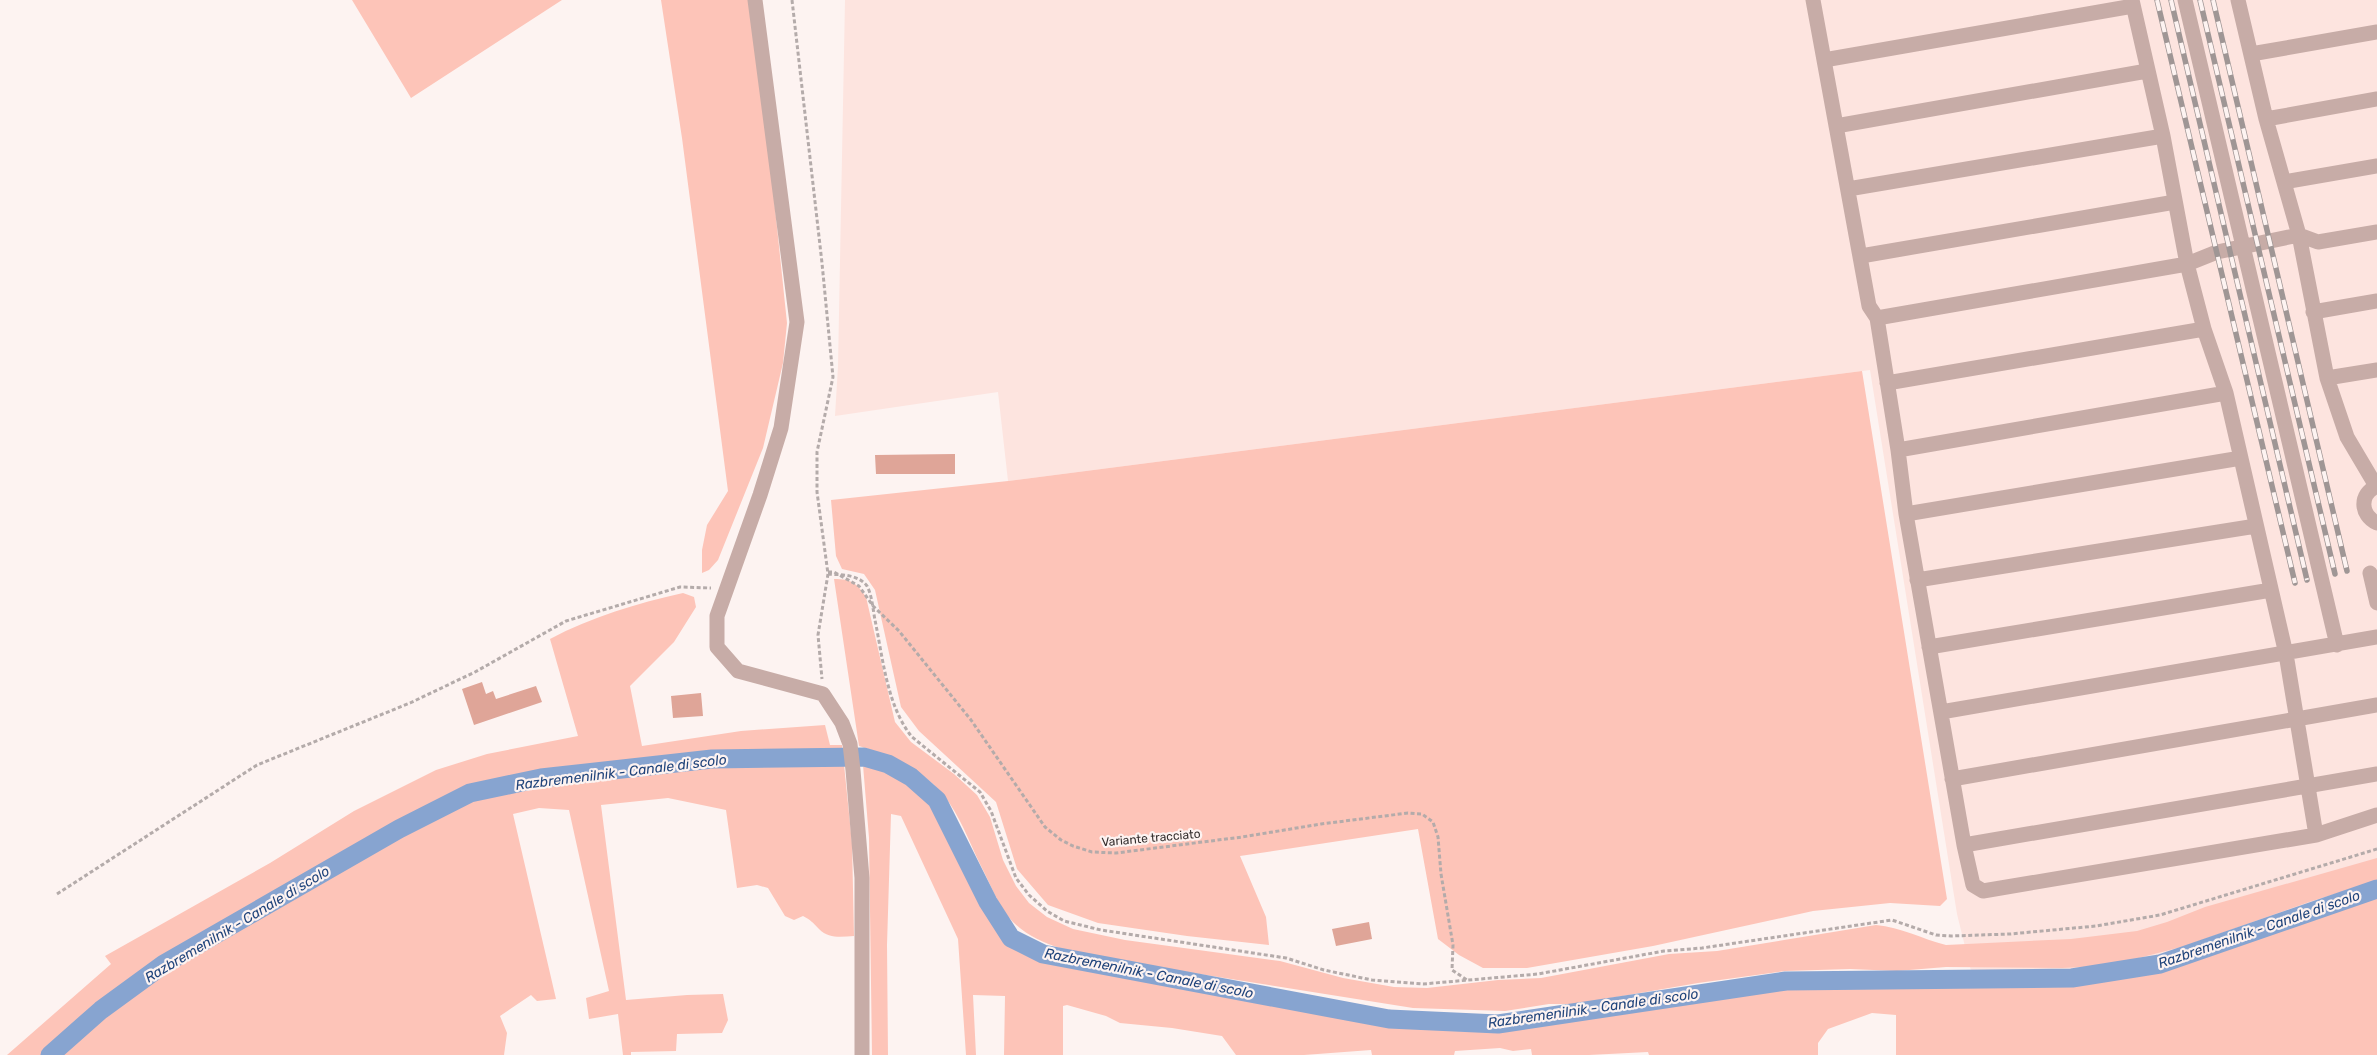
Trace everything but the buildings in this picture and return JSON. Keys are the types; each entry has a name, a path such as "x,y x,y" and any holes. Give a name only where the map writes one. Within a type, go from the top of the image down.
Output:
{"street":[{"path":"755,0 797,322 781,428 760,495 717,616 717,647 738,670 823,694 842,723 850,744 862,878 862,1055"},
{"path":"1812,0 1869,306 1876,318 1898,450 1906,514 1952,779 1973,885 1983,891 2316,835 2377,815"},
{"path":"2186,0 2337,645"},
{"path":"2238,0 2266,119 2299,235 2327,378 2347,437 2377,486 2369,490 2363,502 2366,514 2377,524"},
{"path":"1824,60 2133,3 2163,136 2187,264 2204,329 2226,393 2286,654 2316,835"},
{"path":"2251,54 2377,32"},
{"path":"1836,126 2147,71"},
{"path":"2266,119 2377,99"},
{"path":"1848,189 2163,136"},
{"path":"2284,182 2377,166"},
{"path":"1860,256 2174,202"},
{"path":"1876,318 2187,264 2217,252 2299,235 2318,242 2377,232"},
{"path":"2313,312 2377,301"},
{"path":"1887,383 2204,329"},
{"path":"2327,378 2377,370"},
{"path":"1898,450 2226,393"},
{"path":"1906,514 2241,458"},
{"path":"1918,580 2256,526"},
{"path":"2370,573 2377,603"},
{"path":"1929,647 2271,590"},
{"path":"1941,712 2377,637"},
{"path":"1952,779 2377,705"},
{"path":"1964,844 2377,774"}],"path":[{"path":"792,0 833,377 817,452 817,492 827,573 818,635 823,694"},
{"path":"827,573 854,577 867,586 873,606 884,667 898,716 903,726 912,737 980,792 991,811 1016,878 1029,895 1047,911 1064,921 1101,930 1286,958 1324,970 1372,980 1423,984 1538,974 1664,951 1702,948 1892,920 1936,935 1951,936 2010,934 2096,926 2160,915 2377,849"},
{"path":"57,894 257,765 410,703 475,672 566,621 680,587 727,588"},
{"name":"Variante tracciato","path":"873,606 899,631 971,720 1045,827 1061,840 1073,846 1092,852 1116,853 1399,814 1422,814 1433,822 1438,837 1441,874 1453,945 1452,970 1468,980"}],"shaded area":[{"path":"352,0 562,0 411,98"},
{"path":"661,0 749,0 770,160 787,323 783,363 763,448 718,560 709,570 702,573 702,550 707,525 728,491 682,138"},
{"path":"845,0 2377,0 2377,889 2160,964 2072,978 1973,979 1957,914 1870,370 1008,481 998,392 835,416 838,366"},
{"path":"1862,371 1947,899 1940,906 1890,903 1813,911 1653,946 1527,968 1483,968 1459,955 1438,939 1418,829 1240,856 1266,917 1269,945 1187,936 1098,923 1048,905 1017,869 996,802 919,731 901,707 875,590 864,574 842,569 836,556 831,500 1008,481"},
{"path":"834,579 853,583 860,588 866,597 895,722 911,742 954,774 977,795 990,817 1003,860 1016,886 1029,903 1047,917 1073,929 1125,940 1280,961 1343,978 1394,987 1427,988 1498,980 1541,978 1669,954 1717,951 1876,925 1894,928 1946,945 2071,939 2137,931 2205,907 2377,858 2377,881 2309,902 2185,946 2108,966 2062,968 1946,967 1897,971 1850,969 1785,971 1698,983 1576,1004 1549,1004 1505,1011 1413,1008 1085,955 1059,948 1034,938 1013,922 1000,905 959,820 941,793 932,783 910,767 885,755 859,746"},
{"path":"683,593 694,597 696,607 674,642 630,686 642,746 741,731 825,725 830,745 842,745 852,843 854,936 835,937 823,932 803,916 794,920 785,916 768,888 757,885 737,888 726,810 668,798 601,805 626,1000 723,994 728,1020 722,1033 677,1034 676,1051 631,1052 631,1055 623,1055 618,1014 589,1019 586,998 609,991 569,810 539,808 513,814 556,999 537,1001 531,995 500,1016 507,1033 504,1055 7,1055 111,964 105,956 270,863 354,811 436,770 487,754 578,736 550,639 582,624 615,612"},
{"path":"863,765 900,780 932,805 1002,932 1021,949 1066,967 1422,1028 1472,1032 1509,1030 1790,985 2074,985 2119,979 2153,972 2377,898 2377,1055 1896,1055 1896,1015 1872,1013 1828,1029 1818,1043 1818,1055 1649,1055 1648,1052 1532,1055 1531,1049 1513,1051 1500,1048 1455,1051 1454,1055 1372,1055 1371,1050 1304,1055 1236,1055 1222,1036 1172,1028 1120,1023 1106,1016 1067,1005 1063,1006 1063,1055 1004,1055 1005,996 973,995 976,1055 966,1055 958,939 901,816 891,814 887,945 888,1055 872,1055 869,838"}],"waterway":[{"name":"Razbremenilnik - Canale di scolo","path":"50,1055 101,1010 164,964 399,829 470,793 541,778 712,759 864,757 888,764 911,777 937,800 988,902 1011,938 1043,954 1389,1019 1498,1024 1786,981 2072,978 2160,964 2377,889"}],"railway":[{"path":"2157,0 2295,583"},
{"path":"2171,0 2307,580"},
{"path":"2200,0 2335,574"},
{"path":"2213,0 2347,571"}]}
